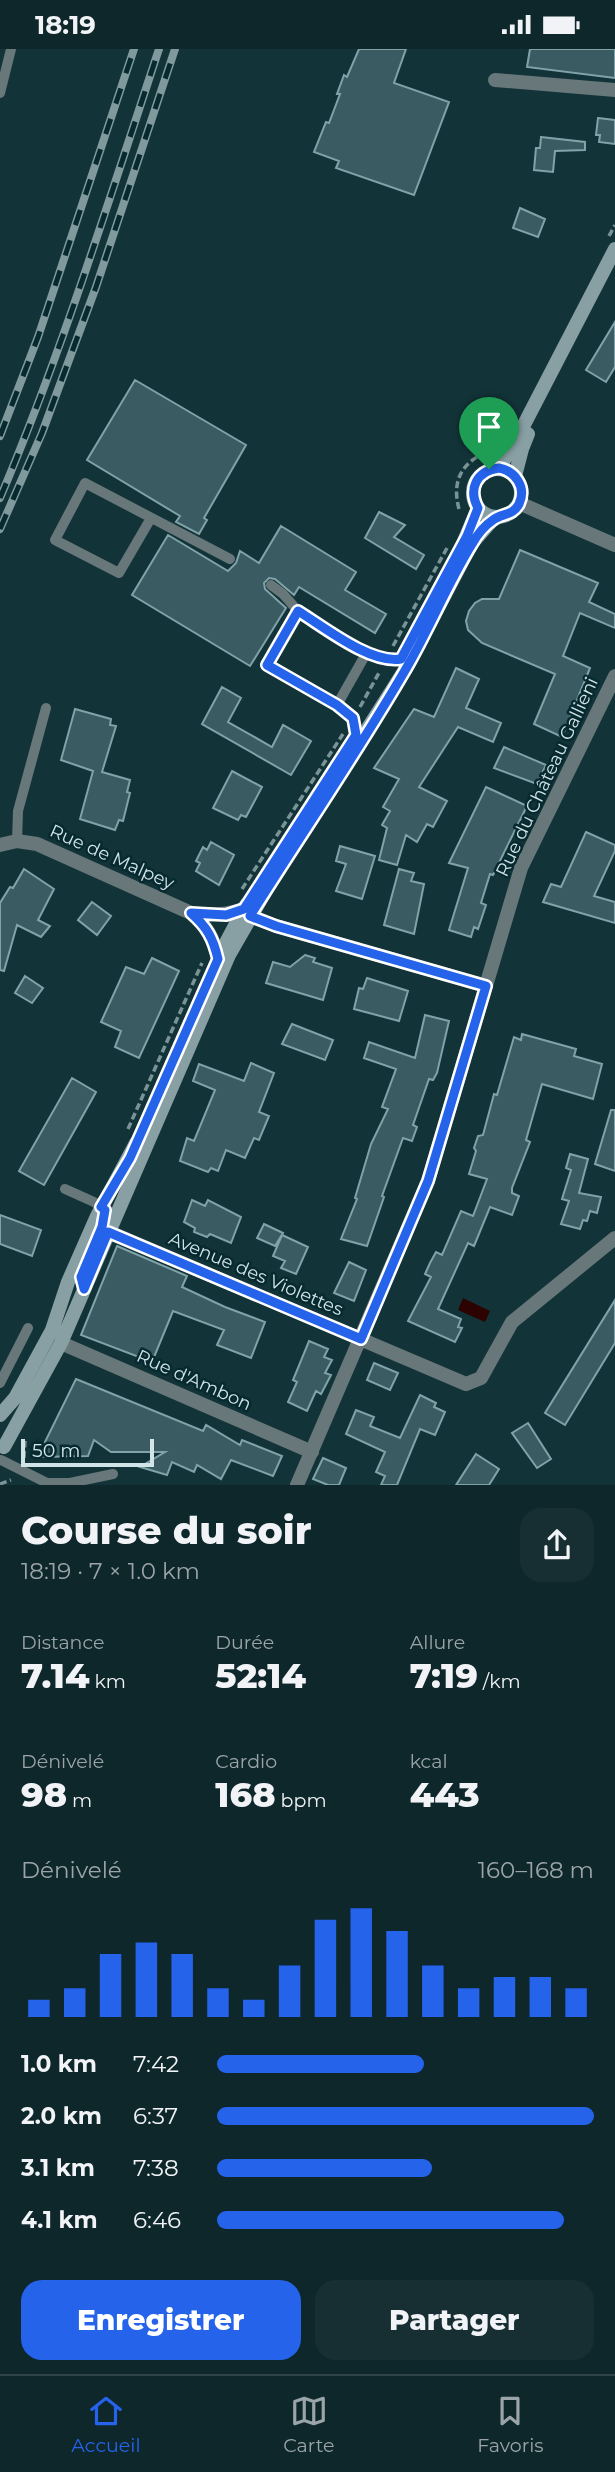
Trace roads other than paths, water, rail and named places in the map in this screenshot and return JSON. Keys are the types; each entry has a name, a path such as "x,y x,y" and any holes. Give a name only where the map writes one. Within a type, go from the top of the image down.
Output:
{"main road":[{"path":"499,468 615,249"},
{"path":"515,476 522,449 538,414 615,267"},
{"path":"499,468 515,476 522,493 513,511 505,516 495,517 482,513 474,500 473,491 481,474 489,469 499,468"},
{"path":"0,1415 15,1398 52,1330 68,1282 101,1207 130,1158 211,959 351,731 401,659 467,536 478,508"},
{"path":"1,1451 61,1343 220,972 243,907 395,687 472,543 495,517"}],"street":[{"path":"495,80 615,90"},
{"path":"519,503 615,545"},
{"name":"Rue du Château Gallieni","path":"297,1485 428,1181 522,868 615,676"},
{"path":"0,845 17,841"},
{"name":"Rue de Malpey","path":"17,841 37,844 191,913 206,927 214,942 211,959"},
{"path":"243,907 276,926 486,986"},
{"name":"Rue de Malpey","path":"191,913 226,915 243,907"},
{"name":"Avenue des Violettes","path":"108,1232 466,1384 481,1378 512,1322 615,1238"},
{"name":"Rue d'Ambon","path":"61,1343 312,1452"}],"lane":[{"path":"0,93 11,49"},
{"path":"151,518 119,573 55,540 85,483 230,559"},
{"path":"271,585 298,611 367,652 386,660 401,659"},
{"path":"298,611 267,665 337,705 353,718 351,731"},
{"path":"337,705 367,652"},
{"path":"17,841 18,811 46,708"},
{"path":"65,1189 105,1210 102,1227 81,1277 84,1289"},
{"path":"0,1383 28,1328"},
{"path":"1,1451 47,1483 70,1483 113,1474"}],"railway":[{"path":"0,436 38,337 134,49"},
{"path":"0,498 64,332 159,49"},
{"path":"0,529 42,433 96,287 175,49"}]}
